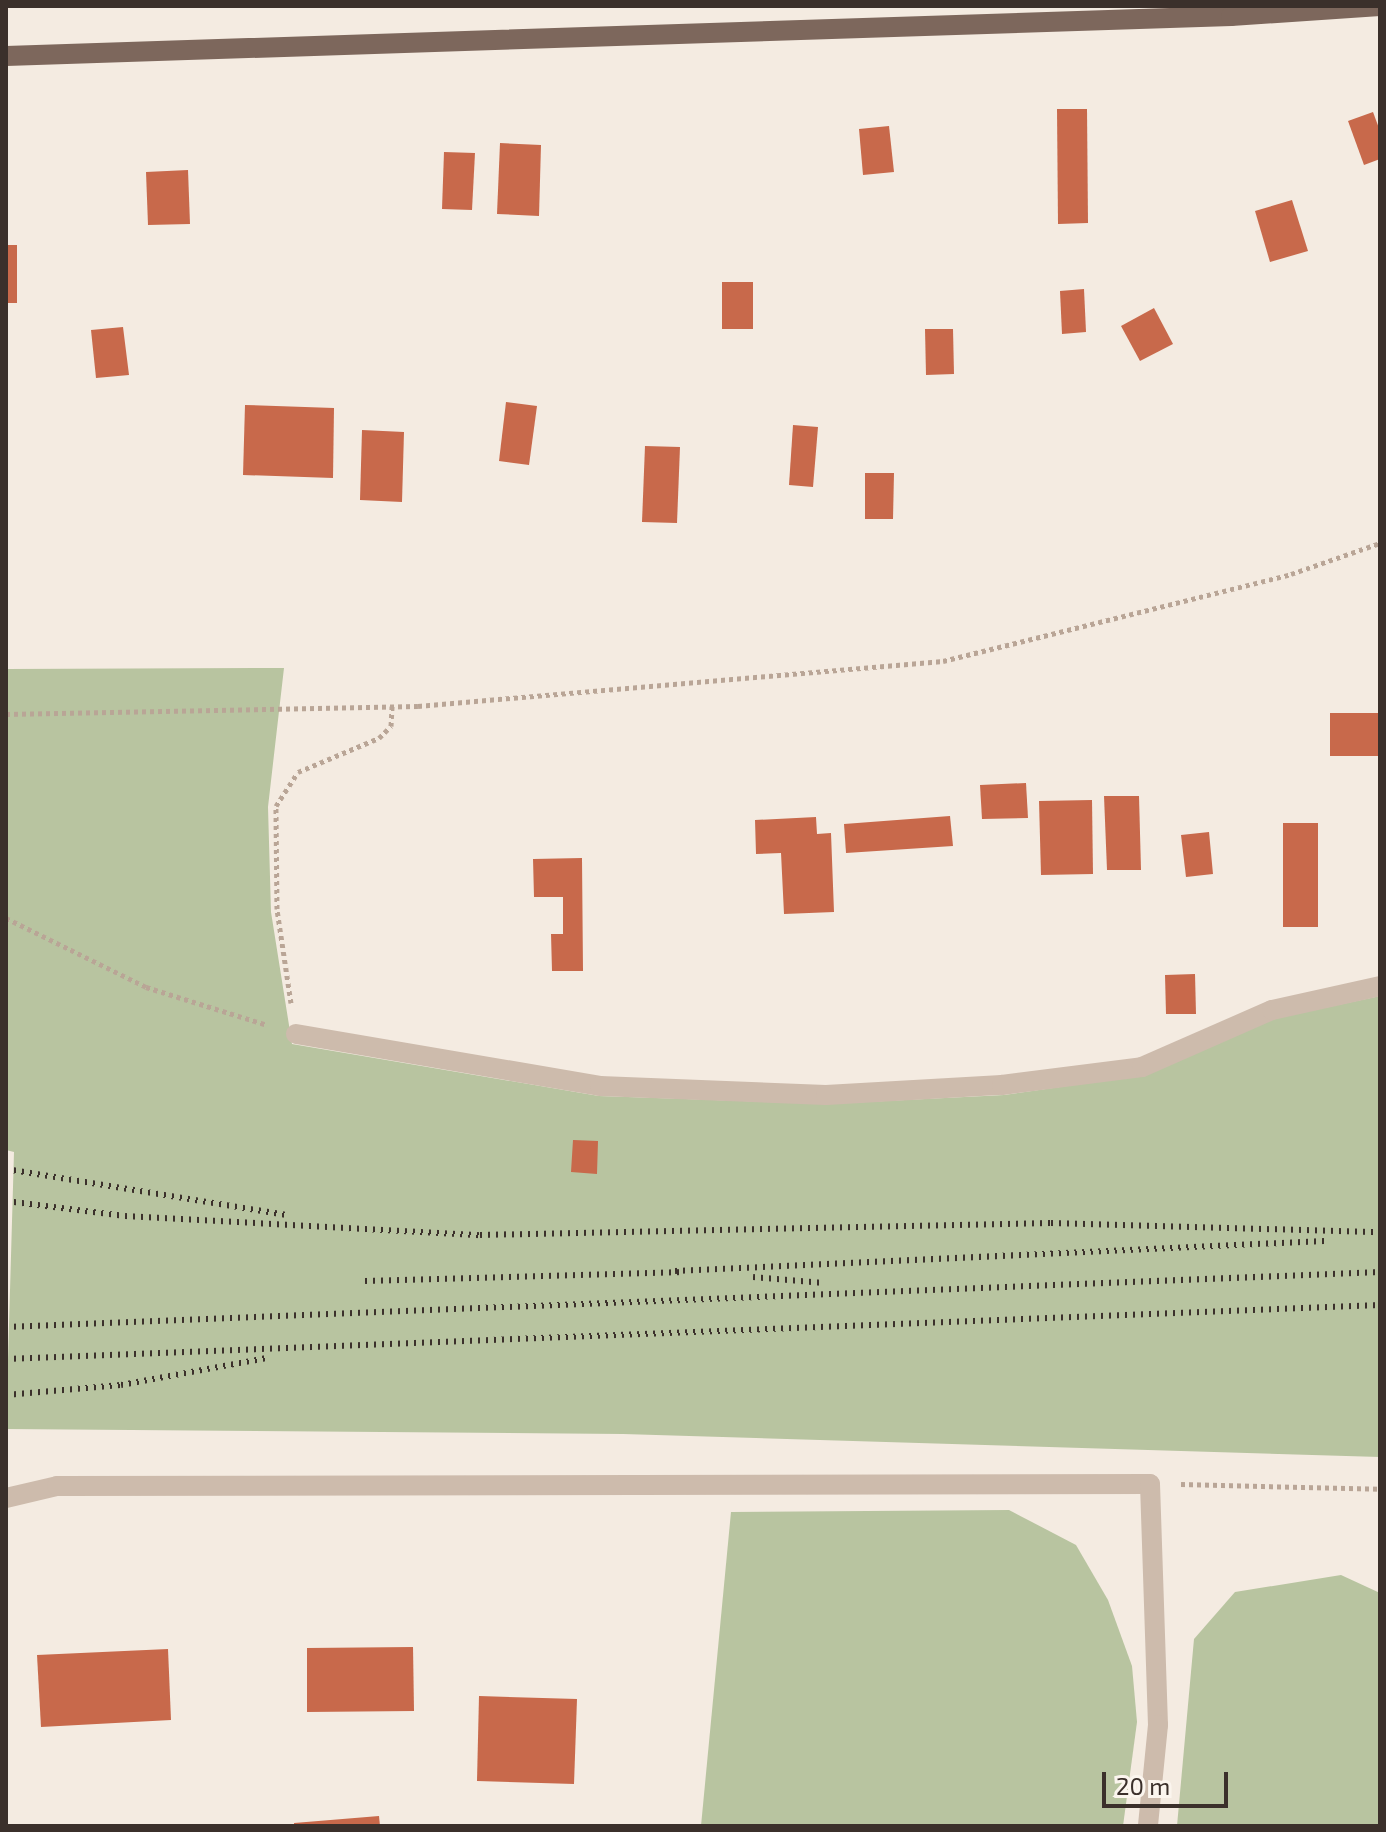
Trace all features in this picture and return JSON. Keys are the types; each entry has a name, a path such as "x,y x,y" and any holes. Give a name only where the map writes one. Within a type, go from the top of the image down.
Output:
{"main road":[{"path":"6,56 1199,17 1380,6"}],"street":[{"path":"296,1034 600,1086 826,1095 1002,1085 1142,1067 1272,1010 1380,986"},
{"path":"6,1498 57,1486 1150,1484 1158,1725 1148,1826"}],"path":[{"path":"6,714 392,706 943,661 1291,574 1380,543"},
{"path":"6,918 146,987 296,1034 277,909 276,806 298,772 379,738 391,726 392,706"},
{"path":"1150,1484 1380,1489"}],"green space":[{"path":"284,668 268,807 271,912 292,1044 599,1096 826,1104 1004,1095 1144,1075 1276,1018 1380,996 1380,1457 623,1434 6,1429 14,1152 6,1150 6,669"},
{"path":"1009,1510 1076,1545 1108,1600 1132,1666 1137,1722 1123,1826 701,1826 731,1512"},
{"path":"1341,1575 1380,1593 1380,1826 1177,1826 1194,1639 1235,1592"}],"building":[{"path":"1057,109 1087,109 1088,223 1058,224"},
{"path":"1373,112 1380,131 1380,159 1364,165 1348,121"},
{"path":"889,126 894,172 863,175 859,129"},
{"path":"500,143 541,145 539,216 497,214"},
{"path":"444,152 475,153 472,210 442,209"},
{"path":"188,170 190,224 148,225 146,172"},
{"path":"1292,200 1308,251 1270,262 1255,211"},
{"path":"6,245 17,245 17,303 6,303"},
{"path":"722,282 753,282 753,329 722,329"},
{"path":"1084,289 1086,332 1062,334 1060,291"},
{"path":"1154,308 1173,344 1140,361 1121,326"},
{"path":"123,327 129,375 96,378 91,330"},
{"path":"925,329 953,329 954,374 926,375"},
{"path":"506,402 537,406 529,465 499,461"},
{"path":"245,405 334,408 333,478 243,475"},
{"path":"793,425 818,427 813,487 789,485"},
{"path":"362,430 404,432 402,502 360,500"},
{"path":"645,446 680,447 677,523 642,522"},
{"path":"865,473 894,473 893,519 865,519"},
{"path":"1330,713 1380,713 1380,756 1330,756"},
{"path":"1026,783 1028,818 982,819 980,785"},
{"path":"1104,796 1139,796 1141,870 1107,870"},
{"path":"1092,800 1093,874 1041,875 1039,801"},
{"path":"950,816 953,846 846,853 844,824"},
{"path":"816,817 817,834 831,833 834,912 784,914 781,853 756,854 755,820"},
{"path":"1283,823 1318,823 1318,927 1283,927"},
{"path":"1209,832 1213,874 1186,877 1181,835"},
{"path":"582,858 583,971 552,971 551,934 563,934 563,897 534,897 533,859"},
{"path":"1195,974 1196,1014 1166,1014 1165,975"},
{"path":"573,1140 598,1141 597,1174 571,1172"},
{"path":"413,1647 414,1711 307,1712 307,1648"},
{"path":"168,1649 171,1720 41,1727 37,1655"},
{"path":"479,1696 577,1699 574,1784 477,1781"},
{"path":"379,1816 380,1826 294,1826 294,1823"}],"railway":[{"path":"6,1169 288,1215"},
{"path":"6,1201 125,1216 480,1235 1051,1223 1380,1232"},
{"path":"675,1271 1324,1241"},
{"path":"365,1281 685,1272"},
{"path":"6,1327 1380,1272"},
{"path":"753,1277 824,1283"},
{"path":"6,1359 1380,1305"},
{"path":"6,1395 121,1385 267,1358"}]}
